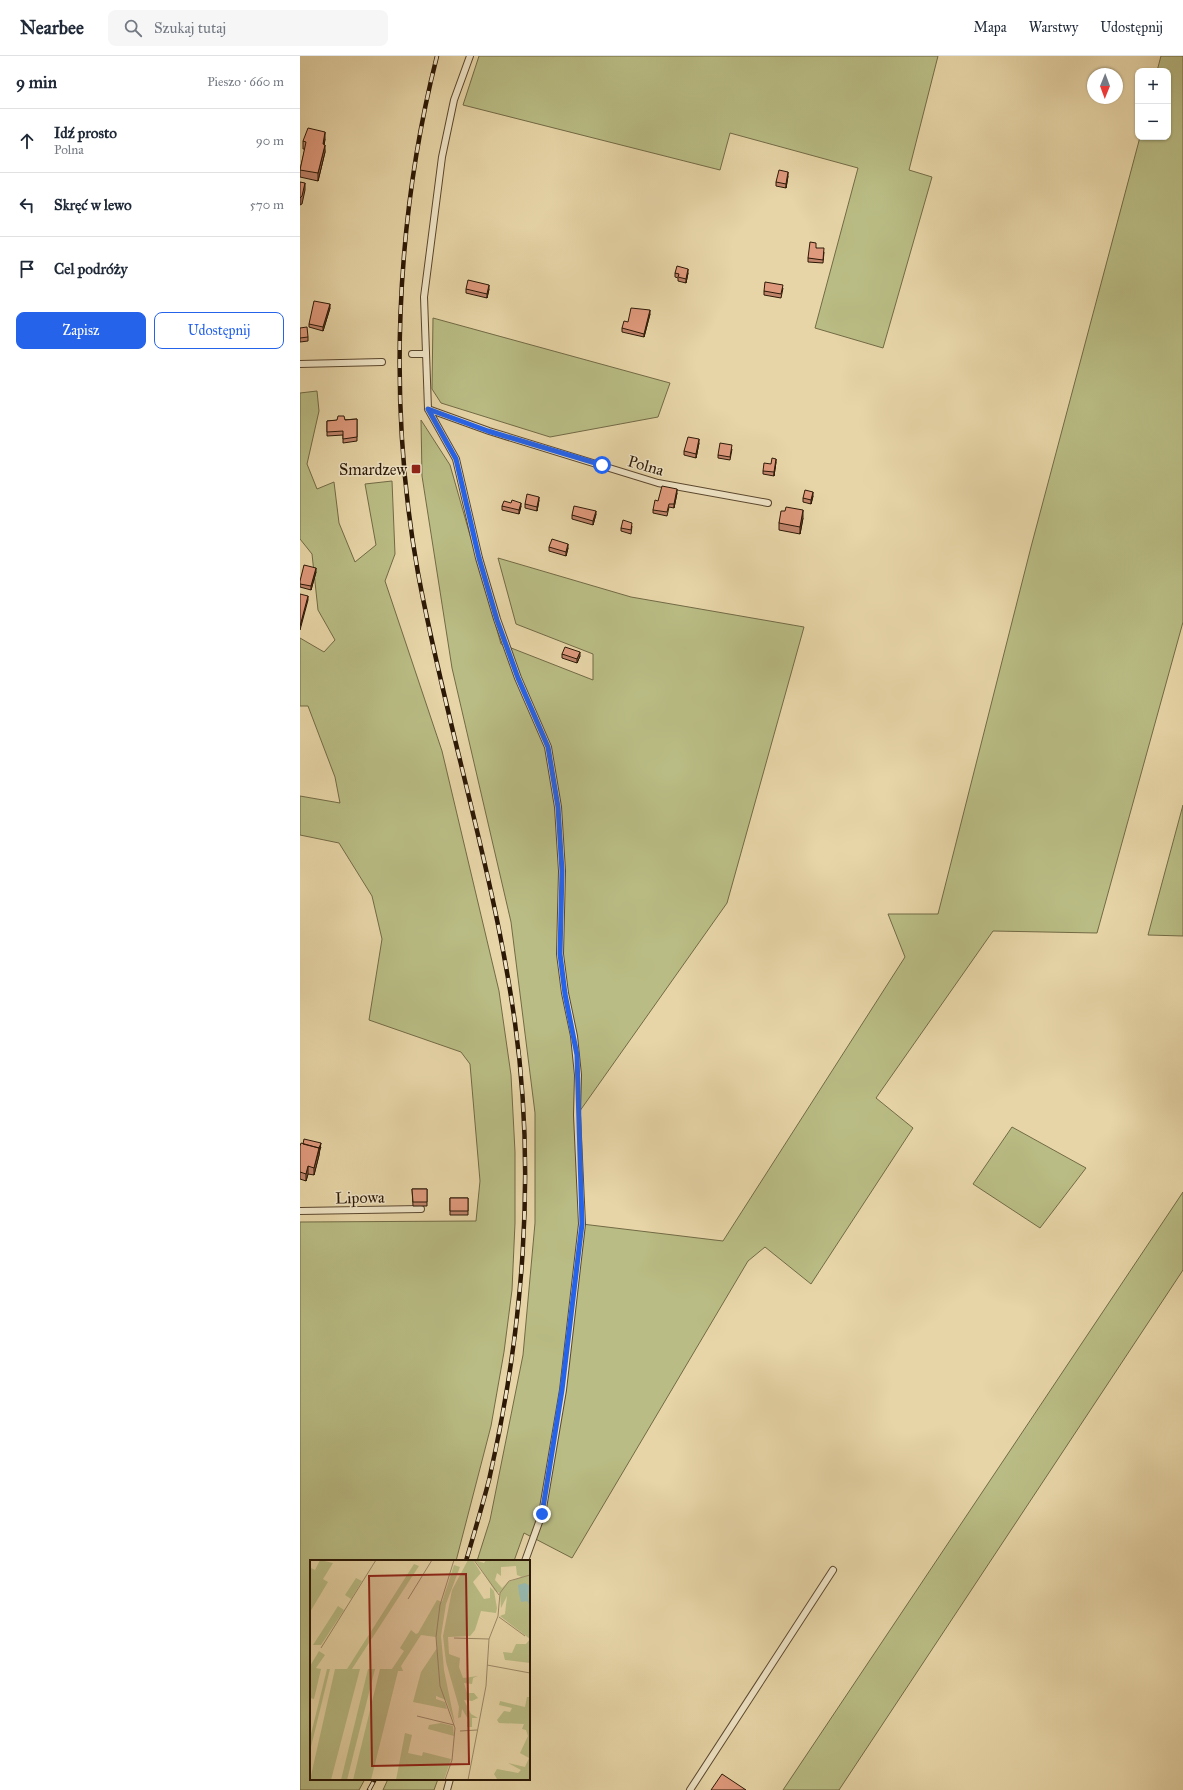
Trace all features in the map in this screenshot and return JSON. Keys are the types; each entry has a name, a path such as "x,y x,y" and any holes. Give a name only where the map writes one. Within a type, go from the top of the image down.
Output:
{"lane":[{"path":"470,56 454,100 442,157 424,297 428,409 456,459 479,558 497,620 518,678 548,747 558,807 562,871 560,954 565,994 577,1055 582,1224 562,1390 542,1514 525,1560"},
{"path":"412,354 425,354"},
{"path":"300,364 382,362"},
{"name":"Polna","path":"428,409 488,431 658,483 768,503"},
{"name":"Lipowa","path":"300,1211 421,1209"},
{"path":"690,1790 833,1570"},
{"path":"447,1790 450,1780"}],"green space":[{"path":"479,56 938,56 909,170 932,177 883,348 815,328 858,168 730,133 720,170 463,105"},
{"path":"1161,56 1183,56 1183,622 1097,933 993,931 876,1098 913,1128 811,1284 765,1247 748,1261 572,1558 524,1533 514,1560 477,1560 490,1520 523,1355 535,1223 535,1113 511,922 452,668 422,476 421,420 450,465 501,644 593,680 593,654 516,624 498,558 631,597 804,627 727,903 577,1115 582,1224 723,1241 905,957 888,914 938,914 1031,547 1139,140 1171,140 1171,68 1158,68"},
{"path":"433,318 670,383 658,417 550,437 441,403 432,389"},
{"path":"317,391 319,411 307,464 317,489 334,482 339,523 355,562 376,545 365,484 392,481 395,554 385,581 442,751 499,991 511,1075 515,1152 515,1223 512,1290 504,1352 491,1426 456,1560 310,1560 310,1780 364,1780 359,1790 300,1790 300,1222 476,1221 480,1181 470,1064 461,1052 369,1020 382,939 372,896 339,843 300,835 300,796 340,803 335,777 308,706 300,706 300,638 324,652 335,640 318,610 312,554 300,539 300,393"},
{"path":"1183,805 1183,936 1148,935"},
{"path":"1012,1127 1086,1168 1040,1228 973,1184"},
{"path":"1183,1192 1183,1270 839,1790 783,1790"},
{"path":"388,1780 438,1780 434,1790 383,1790"}],"building":[{"path":"308,128 325,132 323,144 325,145 318,173 300,170 306,142 303,141"},
{"path":"779,170 788,172 786,184 776,182"},
{"path":"300,182 305,183 302,196 300,198"},
{"path":"810,242 816,243 816,248 824,248 823,260 808,258"},
{"path":"677,266 688,269 686,279 678,277 679,274 675,273"},
{"path":"468,280 489,285 487,294 466,289"},
{"path":"765,282 783,285 781,294 764,291"},
{"path":"314,301 330,304 323,327 309,324"},
{"path":"631,308 650,310 644,334 622,328 624,321 628,322"},
{"path":"307,327 308,337 300,338 300,328"},
{"path":"338,416 344,416 345,420 357,419 357,437 343,439 343,431 327,432 327,421 337,420"},
{"path":"688,437 699,439 696,454 684,451"},
{"path":"720,443 732,445 730,457 718,455"},
{"path":"772,458 776,459 774,472 763,471 764,463 771,464"},
{"path":"662,486 677,489 674,504 669,504 667,512 653,510 655,500 658,501"},
{"path":"805,490 813,492 811,500 803,498"},
{"path":"527,494 539,497 537,507 525,504"},
{"path":"512,500 521,503 519,510 502,506 504,501 511,503"},
{"path":"574,506 596,511 593,521 572,515"},
{"path":"786,507 803,510 800,527 779,523 781,511 785,511"},
{"path":"623,520 632,523 631,530 621,528"},
{"path":"552,539 568,544 566,552 549,547"},
{"path":"304,565 316,568 311,586 300,584"},
{"path":"300,594 308,596 300,626"},
{"path":"565,647 580,652 577,659 562,654"},
{"path":"304,1139 321,1143 319,1148 303,1144"},
{"path":"301,1143 319,1148 314,1168 308,1166 306,1174 300,1172"},
{"path":"412,1189 427,1189 427,1202 413,1202"},
{"path":"450,1198 468,1198 468,1211 450,1211"},
{"path":"722,1774 746,1790 711,1790"}],"railway":[{"path":"437,56 423,119 412,183 405,248 400,314 402,445 408,510 429,629 495,910 506,966 515,1023 525,1137 523,1253 518,1310 501,1424 489,1480 466,1560"},
{"path":"369,1790 374,1780"}],"place":[{"name":"Smardzew","path":"416,469"}],"route":[{"path":"542,1514 562,1390 582,1224 577,1115 577,1055 565,994 560,954 562,871 558,807 548,747 518,678 497,620 479,558 456,459 428,409 488,431 543,446 602,465"}]}
